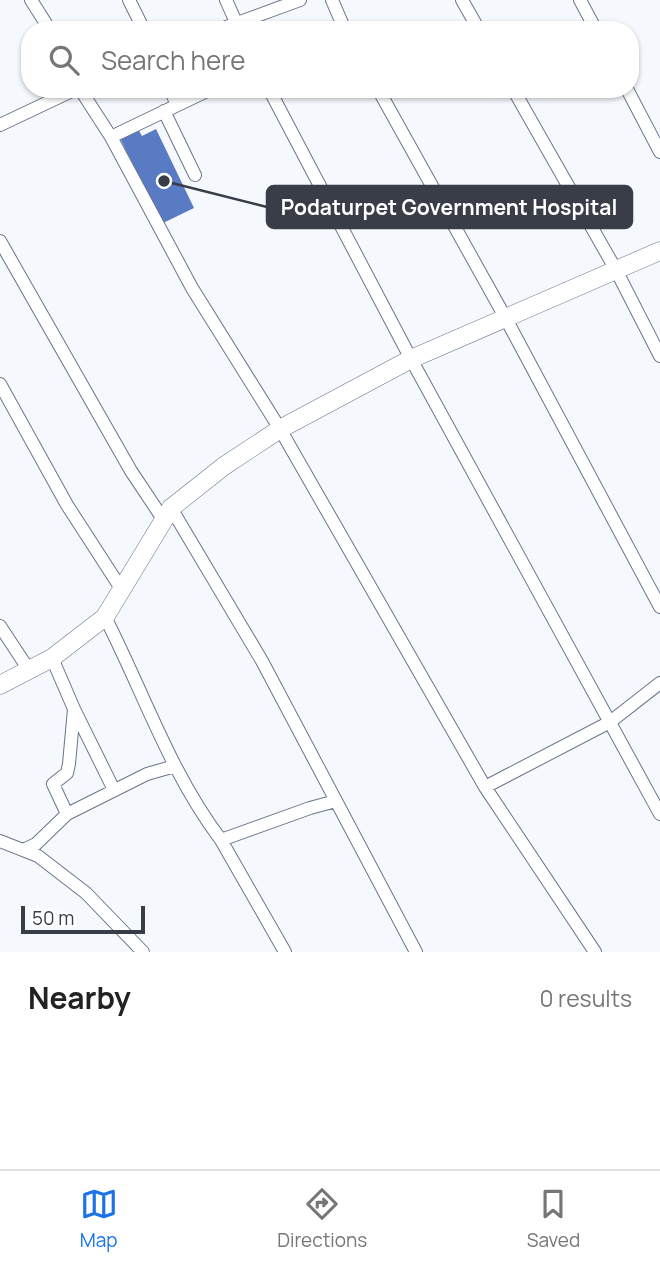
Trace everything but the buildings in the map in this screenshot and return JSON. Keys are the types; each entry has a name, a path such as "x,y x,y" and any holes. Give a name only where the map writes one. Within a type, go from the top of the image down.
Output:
{"main road":[{"path":"0,685 52,657 105,617 167,514 224,466 280,429 411,359 660,251"}],"street":[{"path":"31,0 44,21"},
{"path":"129,0 140,21"},
{"path":"226,0 236,21"},
{"path":"250,21 300,0"},
{"path":"332,0 341,21"},
{"path":"461,0 474,21"},
{"path":"580,0 591,21"},
{"path":"0,125 58,98"},
{"path":"84,98 111,137 192,288 280,429 485,787 595,952"},
{"path":"174,98 177,105"},
{"path":"111,137 192,98"},
{"path":"274,98 411,359 660,814"},
{"path":"383,98 505,317 660,607"},
{"path":"518,98 616,270 660,356"},
{"path":"632,98 660,152"},
{"path":"164,111 195,175"},
{"path":"0,241 131,471 167,514 262,661 416,952"},
{"path":"0,384 67,505 122,590"},
{"path":"105,617 201,814 220,840 285,952"},
{"path":"0,626 29,670"},
{"path":"52,657 114,790"},
{"path":"485,787 610,722 660,683"},
{"path":"67,814 52,784 67,773 74,709"},
{"path":"23,850 36,844 67,814 148,774 176,766"},
{"path":"220,840 336,801"},
{"path":"0,841 37,856 86,892 143,952"}],"place":[{"name":"Podaturpet Government Hospital","path":"164,181"}]}
